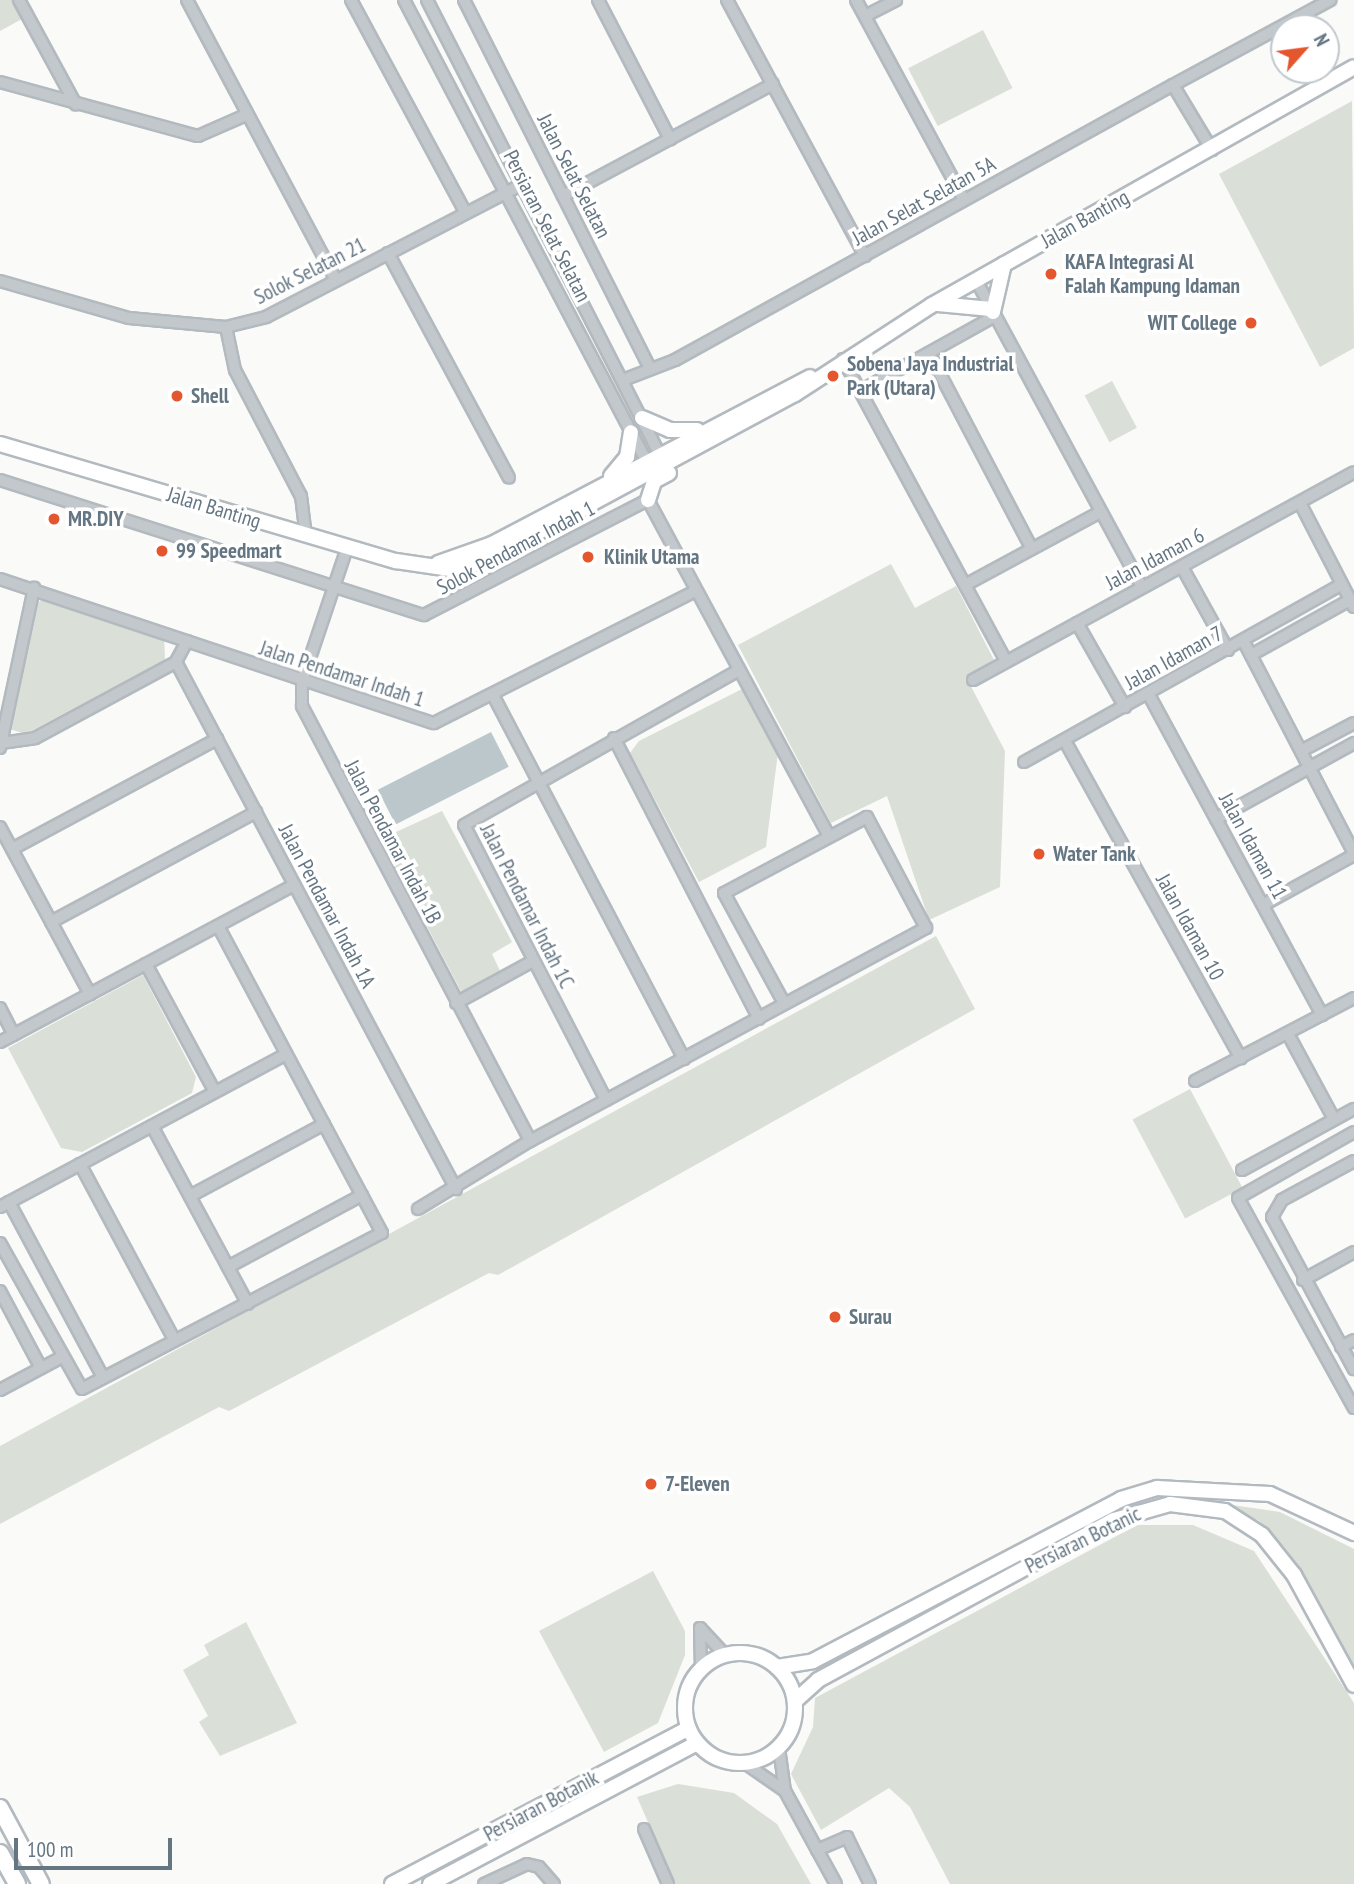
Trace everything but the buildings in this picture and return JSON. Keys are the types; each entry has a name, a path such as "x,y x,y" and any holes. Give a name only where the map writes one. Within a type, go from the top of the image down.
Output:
{"main road":[{"name":"Jalan Banting","path":"0,444 347,548 429,565 479,564 1354,68"},
{"path":"932,305 993,312 1004,264"},
{"path":"642,418 670,430 704,436"},
{"path":"603,484 627,457 631,432"},
{"path":"648,500 654,481 704,436"},
{"name":"Jalan Banting","path":"429,565 480,550 603,484 656,463"},
{"name":"Persiaran Botanic","path":"777,1667 813,1661 1121,1499 1157,1488 1270,1494 1354,1533"},
{"name":"Persiaran Botanic","path":"795,1701 818,1680 1114,1520 1170,1504 1224,1511 1262,1535 1294,1575 1354,1685"},
{"path":"724,1655 752,1655 777,1667 795,1701 795,1718 779,1748 746,1764 714,1757 697,1743 689,1728 686,1697 701,1669 724,1655"},
{"name":"Persiaran Botanik","path":"392,1884 689,1728"},
{"path":"430,1884 697,1743"},
{"path":"0,1808 41,1884"},
{"path":"0,1853 17,1884"}],"street":[{"path":"19,0 76,105"},
{"path":"187,0 336,280"},
{"path":"351,0 466,212"},
{"name":"Persiaran Selat Selatan","path":"404,0 508,191 631,432 656,463"},
{"name":"Persiaran Selat Selatan","path":"427,0 642,418 656,463"},
{"name":"Jalan Selat Selatan","path":"464,0 650,369"},
{"path":"598,0 670,139"},
{"path":"727,0 864,257"},
{"path":"856,0 964,201"},
{"path":"865,16 896,0"},
{"name":"Jalan Selat Selatan 5A","path":"623,380 650,369 864,257 1330,0"},
{"path":"0,82 76,105 198,135 246,115"},
{"path":"563,197 773,84"},
{"path":"1173,85 1212,150"},
{"name":"Solok Selatan 21","path":"0,281 129,318 226,327 266,317 523,184"},
{"path":"388,253 509,478"},
{"path":"976,280 1142,587"},
{"path":"860,391 929,353 993,312"},
{"path":"226,327 235,370 301,496 306,535"},
{"path":"929,353 1032,549"},
{"path":"843,359 967,584 1006,661"},
{"name":"Jalan Idaman 6","path":"973,680 1354,472"},
{"name":"Solok Pendamar Indah 1","path":"0,480 334,586 435,614 648,500"},
{"path":"648,500 695,592 829,836"},
{"path":"1300,503 1352,603"},
{"path":"967,584 1100,512"},
{"name":"Jalan Pendamar Indah 1B","path":"347,548 302,682 307,721 530,1141"},
{"path":"1182,567 1228,650"},
{"name":"Jalan Pendamar Indah 1","path":"0,579 34,588 302,682 434,723 494,697 695,592"},
{"name":"Jalan Idaman 7","path":"1024,762 1244,642 1342,584"},
{"path":"34,588 1,746 35,738 176,662 187,641"},
{"name":"Jalan Idaman 7","path":"1251,654 1352,603"},
{"path":"1077,624 1125,707"},
{"path":"1244,642 1354,854 1263,905"},
{"name":"Jalan Pendamar Indah 1A","path":"176,662 456,1188"},
{"name":"Jalan Pendamar Indah 1C","path":"606,1100 464,825 539,779 739,670"},
{"name":"Jalan Idaman 11","path":"1149,695 1322,1015"},
{"path":"494,697 684,1059"},
{"path":"1301,751 1354,723"},
{"path":"614,738 760,1019"},
{"path":"12,849 217,739"},
{"name":"Jalan Idaman 10","path":"1065,741 1241,1059"},
{"path":"1216,819 1354,743"},
{"path":"51,922 256,812"},
{"path":"418,1209 530,1141 926,928 867,817 724,893 784,1003"},
{"path":"0,827 90,994"},
{"path":"0,1042 294,885"},
{"path":"0,1242 61,1357 82,1389 382,1233 218,926"},
{"path":"456,1003 533,961"},
{"path":"146,964 215,1092"},
{"path":"1195,1081 1354,998"},
{"path":"0,1008 14,1035"},
{"path":"1288,1034 1334,1119"},
{"path":"103,1377 5,1205 286,1054"},
{"path":"1242,1170 1354,1109"},
{"path":"190,1196 324,1124"},
{"path":"152,1126 248,1304"},
{"path":"1354,1132 1238,1198 1354,1408"},
{"path":"1354,1161 1273,1211 1303,1280 1354,1369"},
{"path":"80,1164 174,1339"},
{"path":"228,1267 362,1195"},
{"path":"1303,1280 1354,1252"},
{"path":"0,1291 41,1368"},
{"path":"1341,1347 1354,1340"},
{"path":"0,1390 61,1357"},
{"path":"701,1669 700,1628 724,1655"},
{"path":"779,1748 785,1791 836,1884"},
{"path":"746,1764 785,1791"},
{"path":"643,1829 668,1884"},
{"path":"817,1850 846,1837 870,1884"},
{"path":"484,1884 527,1864 552,1880"}],"shaded area":[{"path":"0,0 12,0 22,19 0,31"},
{"path":"983,30 1013,88 938,126 908,68"},
{"path":"1352,101 1354,348 1320,367 1219,174"},
{"path":"1112,381 1137,428 1110,442 1085,396"},
{"path":"891,564 915,608 956,586 994,660 966,677 1005,751 1000,887 929,920 887,796 831,823 738,645"},
{"path":"49,595 164,634 165,660 25,734 10,729 36,604"},
{"path":"744,688 778,752 766,847 699,882 630,753 639,741"},
{"path":"491,732 509,767 396,824 378,790"},
{"path":"442,811 512,942 492,954 502,975 463,995 388,852 396,832"},
{"path":"936,936 975,1009 498,1275 489,1273 229,1411 219,1407 0,1524 0,1446"},
{"path":"143,975 196,1077 192,1093 82,1152 61,1148 8,1048"},
{"path":"1190,1089 1243,1188 1185,1218 1133,1120"},
{"path":"1225,1504 1280,1512 1354,1549 1354,1667 1285,1548 1259,1521"},
{"path":"1137,1525 1193,1525 1254,1551 1354,1703 1354,1884 950,1884 910,1807 889,1788 821,1830 791,1774 813,1727 815,1698"},
{"path":"653,1571 685,1631 685,1655 658,1723 604,1752 539,1631"},
{"path":"246,1622 297,1723 220,1756 199,1722 208,1716 183,1670 209,1655 204,1645"},
{"path":"678,1784 734,1793 777,1824 811,1884 675,1884 637,1797"}],"place":[{"name":"KAFA Integrasi Al Falah Kampung Idaman","path":"1051,274"},
{"name":"WIT College","path":"1251,323"},
{"name":"Sobena Jaya Industrial Park (Utara)","path":"833,376"},
{"name":"Shell","path":"177,396"},
{"name":"MR.DIY","path":"54,519"},
{"name":"99 Speedmart","path":"162,551"},
{"name":"Klinik Utama","path":"588,557"},
{"name":"Water Tank","path":"1039,854"},
{"name":"Surau","path":"835,1317"},
{"name":"7-Eleven","path":"651,1484"}]}
